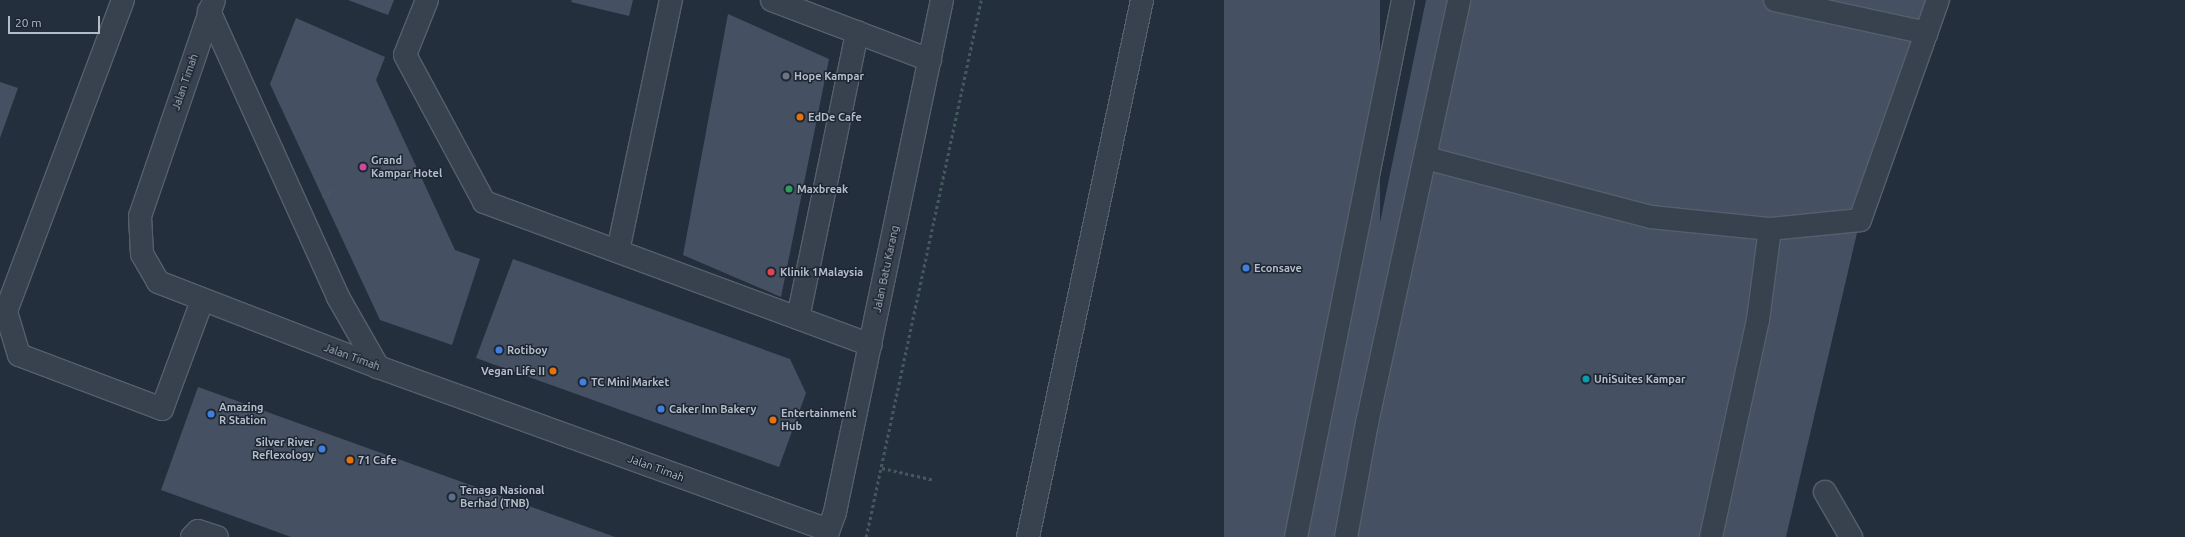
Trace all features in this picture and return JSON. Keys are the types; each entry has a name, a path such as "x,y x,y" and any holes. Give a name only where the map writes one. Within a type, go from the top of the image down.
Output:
{"street":[{"path":"123,0 6,312 19,355 162,409 202,301"},
{"path":"427,0 405,55 484,202 870,345"},
{"path":"618,251 671,0"},
{"path":"772,0 930,60"},
{"name":"Jalan Batu Karang","path":"827,534 835,512 942,0"},
{"path":"1028,537 1142,0"},
{"path":"1296,537 1403,0"},
{"path":"1346,537 1367,423 1426,158 1459,0"},
{"path":"1775,0 1926,33"},
{"path":"1426,158 1651,217 1770,229 1860,220 1938,0"},
{"path":"211,6 338,297 378,367"},
{"name":"Jalan Timah","path":"211,6 140,216 142,254 158,282 202,301 827,534"},
{"path":"798,318 857,32"},
{"path":"1711,537 1758,320 1770,229"},
{"path":"1825,492 1851,537"},
{"path":"192,537 198,531 217,537"}],"path":[{"path":"866,537 981,0"},
{"path":"882,468 935,480"}],"building":[{"path":"348,0 394,0 388,15"},
{"path":"572,0 633,0 629,16 571,2"},
{"name":"Econsave","path":"1224,0 1380,0 1380,537 1224,537"},
{"name":"UniSuites Kampar","path":"1426,0 1938,0 1860,220 1786,537 1315,537"},
{"path":"728,14 829,59 781,297 683,255"},
{"name":"Grand Kampar Hotel","path":"296,18 385,57 376,80 455,250 480,259 452,345 380,320 270,84"},
{"path":"0,82 18,88 0,138"},
{"path":"513,259 790,359 806,393 779,467 476,358"},
{"path":"198,387 615,537 291,537 161,490"}],"place":[{"name":"Hope Kampar","path":"786,76"},
{"name":"EdDe Cafe","path":"800,117"},
{"name":"Grand Kampar Hotel","path":"363,167"},
{"name":"Maxbreak","path":"789,189"},
{"name":"Econsave","path":"1246,268"},
{"name":"Klinik 1Malaysia","path":"771,272"},
{"name":"Rotiboy","path":"499,350"},
{"name":"Vegan Life II","path":"553,371"},
{"name":"UniSuites Kampar","path":"1586,379"},
{"name":"TC Mini Market","path":"583,382"},
{"name":"Caker Inn Bakery","path":"661,409"},
{"name":"Amazing R Station","path":"211,414"},
{"name":"Entertainment Hub","path":"773,420"},
{"name":"Silver River Reflexology","path":"322,449"},
{"name":"71 Cafe","path":"350,460"},
{"name":"Tenaga Nasional Berhad (TNB)","path":"452,497"}]}
